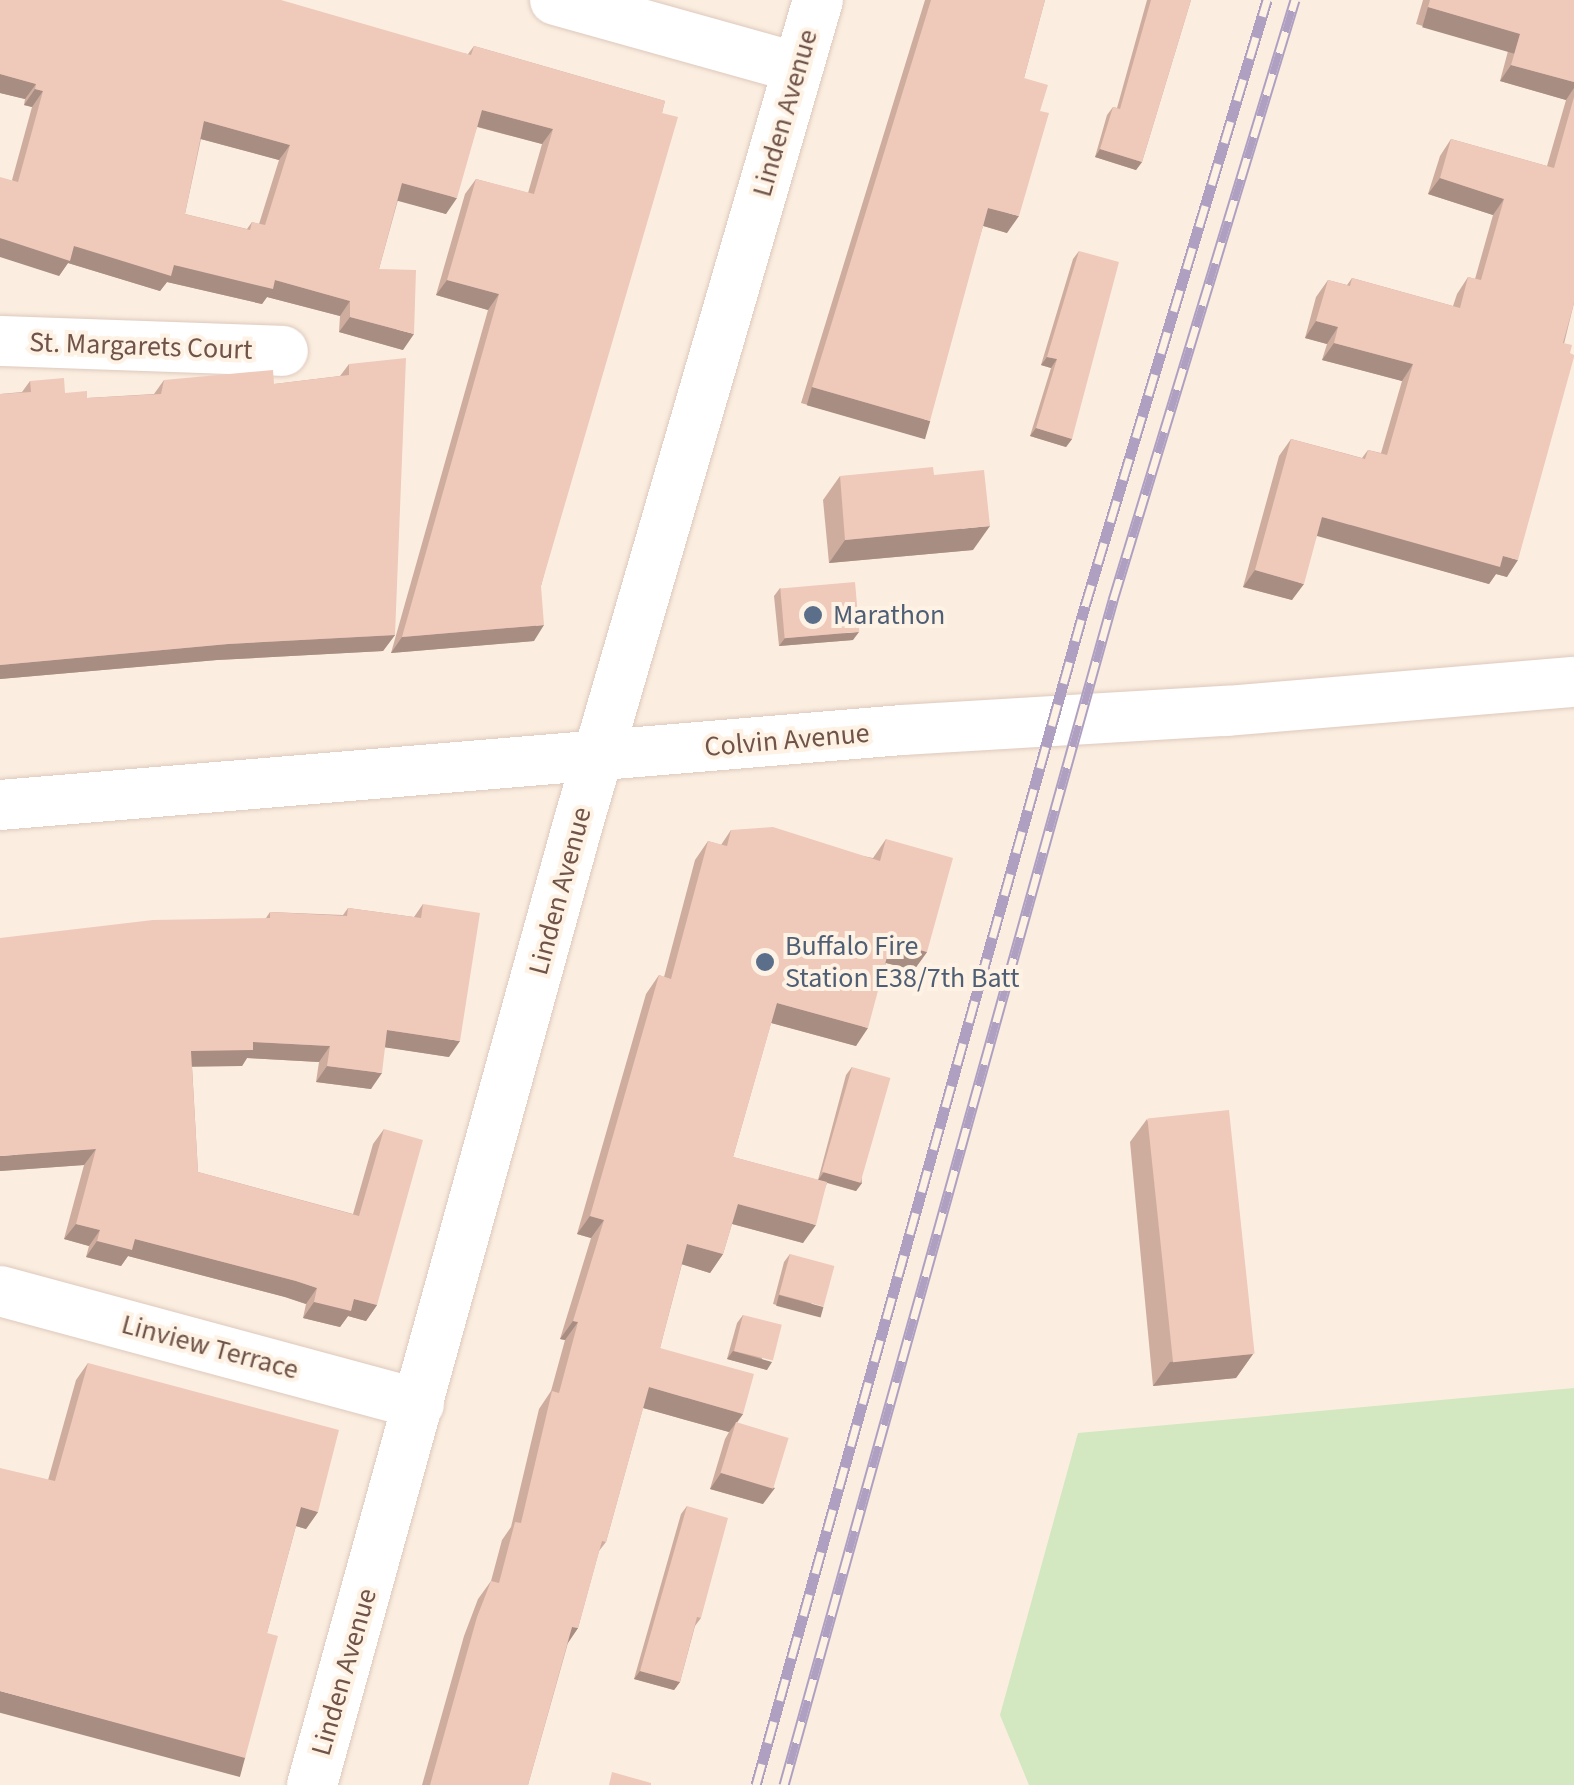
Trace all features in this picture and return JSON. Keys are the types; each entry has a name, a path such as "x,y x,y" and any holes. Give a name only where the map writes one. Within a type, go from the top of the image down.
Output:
{"street":[{"path":"556,0 798,68"},
{"name":"Linden Avenue","path":"312,1785 598,756 818,0"},
{"name":"St. Margarets Court","path":"0,341 283,351"},
{"name":"Colvin Avenue","path":"0,805 1574,682"},
{"name":"Linview Terrace","path":"0,1291 419,1404"}],"green space":[{"path":"1574,1388 1574,1785 1029,1785 1000,1715 1078,1433"}],"building":[{"path":"0,0 281,0 471,55 474,46 665,101 662,113 678,117 541,586 544,625 402,637 499,294 447,280 476,179 534,194 553,129 482,110 457,198 402,183 379,269 416,270 414,334 350,317 350,301 275,280 273,289 174,265 171,276 74,246 70,261 0,238 0,177 18,182 43,91 35,89 36,84 0,74","holes":["204,121 290,145 265,225 252,222 250,230 185,214"]},
{"path":"931,0 1045,0 1024,78 1048,85 1040,111 1049,113 1019,216 988,208 930,421 812,387"},
{"path":"1151,0 1191,0 1142,162 1100,149 1113,107 1120,109"},
{"path":"1430,0 1574,0 1574,82 1511,65 1520,34 1428,7"},
{"path":"1574,97 1574,303 1563,343 1572,345 1570,353 1574,357 1518,560 1503,556 1500,567 1322,517 1304,584 1255,570 1291,439 1365,459 1368,450 1387,455 1413,364 1334,343 1338,327 1316,321 1328,280 1350,286 1352,278 1460,308 1468,277 1481,280 1504,199 1440,178 1451,139 1554,168"},
{"path":"1079,251 1119,262 1072,439 1036,428 1057,359 1047,357"},
{"path":"406,358 395,635 228,644 0,665 0,394 31,392 30,381 64,378 65,393 87,391 87,398 161,394 164,380 273,370 274,384 349,375 349,364"},
{"path":"933,467 934,475 984,470 990,526 845,540 840,476"},
{"name":"Marathon","path":"855,582 859,632 785,638 780,589"},
{"path":"773,827 880,861 886,839 953,858 927,952 891,942 868,1028 777,1003 733,1157 827,1182 816,1225 738,1204 723,1254 687,1244 660,1348 754,1374 743,1414 649,1387 606,1542 602,1541 578,1628 572,1627 528,1785 430,1785 477,1617 491,1581 499,1583 515,1522 521,1523 552,1391 559,1393 578,1322 573,1321 604,1220 590,1216 659,975 671,979 708,841 727,846 731,830"},
{"path":"423,904 480,913 460,1041 387,1030 382,1073 327,1066 330,1046 253,1042 253,1050 191,1051 198,1172 359,1216 384,1129 423,1140 377,1305 354,1299 351,1311 314,1302 317,1288 296,1281 135,1239 132,1250 97,1241 100,1230 76,1224 96,1149 0,1156 0,938 153,920 270,918 270,912 347,916 348,908 421,918"},
{"path":"852,1067 890,1078 860,1183 822,1172"},
{"path":"1229,1110 1255,1354 1173,1362 1147,1119"},
{"path":"790,1254 834,1266 824,1306 779,1295"},
{"path":"743,1315 782,1325 773,1361 734,1351"},
{"path":"88,1363 339,1430 318,1512 301,1507 267,1633 278,1636 245,1758 0,1691 0,1468 55,1481"},
{"path":"736,1422 789,1438 773,1489 721,1473"},
{"path":"687,1506 728,1518 680,1682 640,1671"},
{"path":"612,1772 651,1783 651,1785 609,1785"}],"railway":[{"path":"756,1785 1085,606 1267,0"},
{"path":"784,1785 1113,600 1295,0"}],"place":[{"name":"Marathon","path":"813,615"},
{"name":"Buffalo Fire Station E38/7th Batt","path":"765,962"}]}
